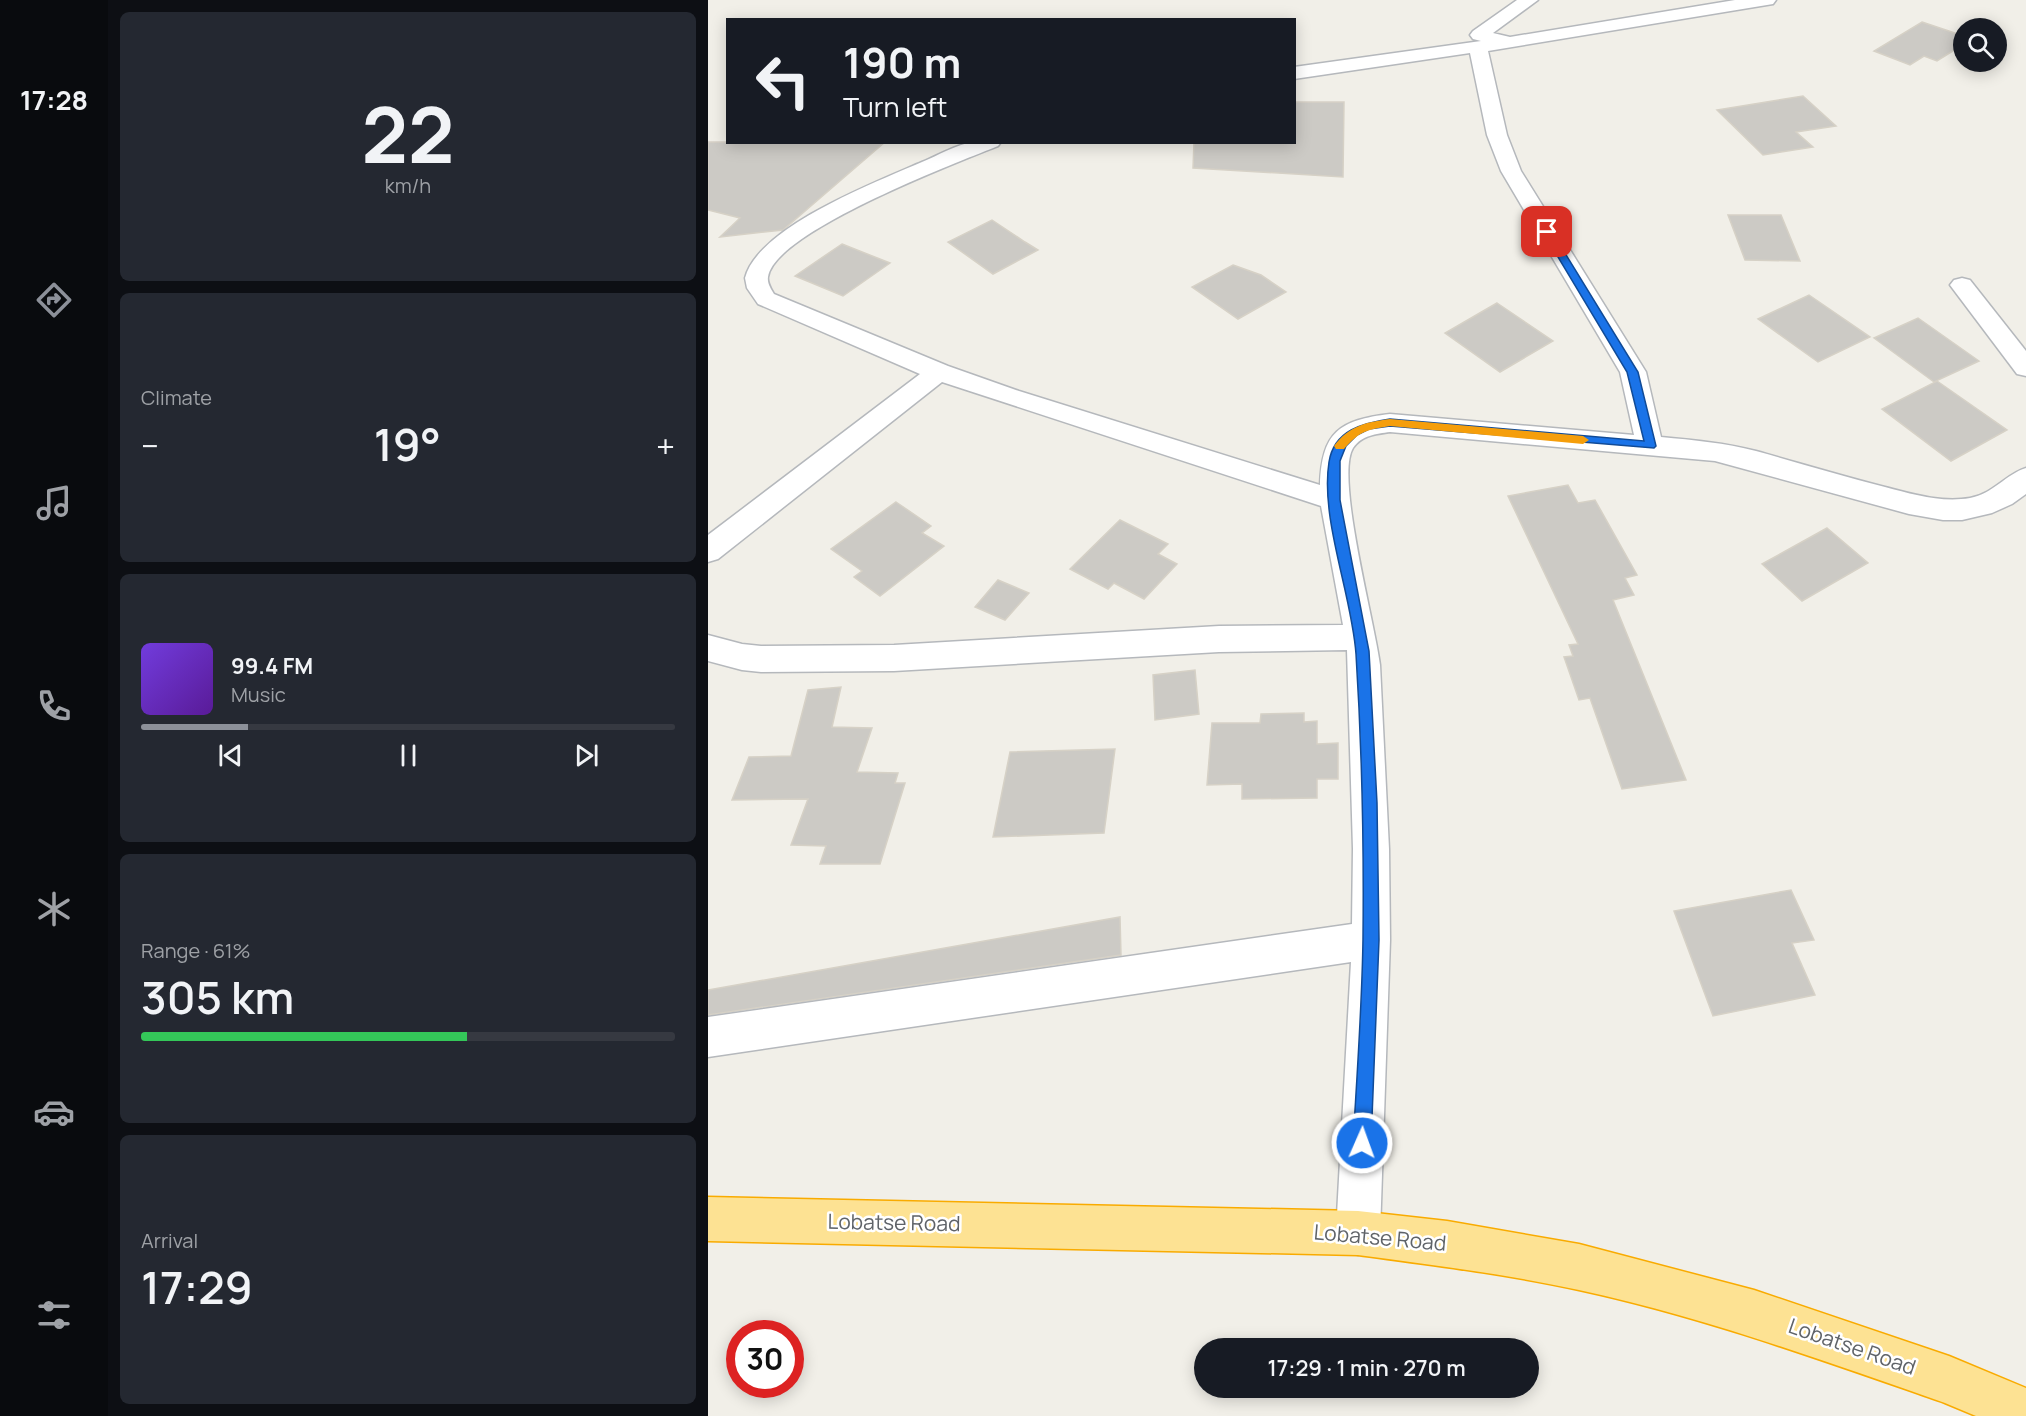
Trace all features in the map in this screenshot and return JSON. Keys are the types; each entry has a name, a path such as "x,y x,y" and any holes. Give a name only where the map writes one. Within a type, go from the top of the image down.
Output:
{"highway":[{"name":"Lobatse Road","path":"708,1220 1358,1233 1447,1244 1579,1267 1754,1312 1949,1380 2026,1413"}],"street":[{"path":"1510,42 1479,35 1529,0"},
{"path":"1650,446 1633,372 1503,155 1478,47 1767,0"},
{"path":"1296,73 1510,42"},
{"path":"986,144 927,166 819,220 786,241 766,260 756,274 757,287 766,299 939,372 1010,397 1334,500"},
{"path":"1962,285 2026,368"},
{"path":"708,551 939,372"},
{"path":"1358,1233 1371,940 1371,849 1361,637 1334,500 1335,461 1341,444 1353,432 1366,426 1390,423 1715,451 1747,458 1852,489 1924,507 1953,511 1973,508 1999,499 2026,478"},
{"path":"708,648 761,659 894,658 1219,639 1361,637"},
{"path":"708,1036 1371,940"}],"building":[{"path":"1922,22 1953,32 1953,51 1937,61 1924,56 1910,65 1874,51"},
{"path":"1803,96 1836,126 1796,132 1813,147 1763,155 1717,110"},
{"path":"1296,102 1344,102 1343,177 1193,168 1194,144 1296,144"},
{"path":"708,142 883,144 783,230 720,237 740,218 708,210"},
{"path":"1728,215 1781,215 1800,261 1745,260"},
{"path":"992,220 1038,250 993,274 948,242"},
{"path":"842,244 890,263 843,296 795,276"},
{"path":"1233,265 1261,275 1286,292 1238,319 1192,287"},
{"path":"1809,295 1870,337 1818,362 1758,319"},
{"path":"1497,303 1553,341 1500,372 1445,333"},
{"path":"1918,318 1979,361 1934,382 1874,338"},
{"path":"1937,381 2007,430 1951,461 1882,409"},
{"path":"1568,485 1578,503 1595,500 1637,575 1625,578 1634,595 1613,600 1686,780 1622,789 1590,698 1579,700 1564,657 1573,656 1569,645 1578,644 1508,496"},
{"path":"896,502 931,526 922,533 944,546 880,596 854,577 862,571 831,549"},
{"path":"1120,520 1168,544 1158,554 1177,564 1144,599 1114,583 1108,589 1070,569"},
{"path":"1827,528 1868,563 1802,601 1762,564"},
{"path":"998,580 1029,593 1005,620 975,607"},
{"path":"1195,670 1199,714 1155,720 1153,675"},
{"path":"841,687 832,727 872,728 857,772 898,773 895,783 905,783 880,864 820,864 826,846 791,845 808,799 732,800 749,757 791,756 808,690"},
{"path":"1304,713 1304,722 1317,721 1317,744 1338,743 1338,779 1317,779 1317,798 1242,799 1242,784 1207,785 1212,723 1260,723 1261,714"},
{"path":"1115,749 1104,833 993,837 1010,752"},
{"path":"1791,890 1814,940 1792,943 1815,995 1713,1016 1674,911"},
{"path":"1120,917 1121,955 708,1015 708,990"}],"slow traffic":[{"path":"1340,446 1353,432 1366,426 1390,423 1583,440"}],"route":[{"path":"1362,1143 1371,940 1370,803 1364,665 1361,637 1334,500 1335,461 1341,444 1353,432 1366,426 1390,423 1650,446 1633,372 1547,232"}]}
